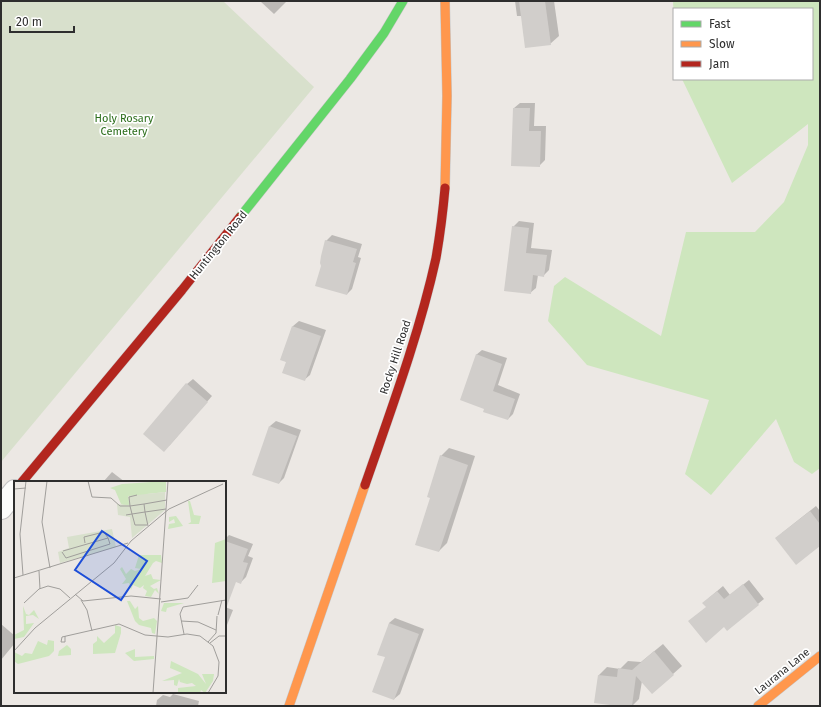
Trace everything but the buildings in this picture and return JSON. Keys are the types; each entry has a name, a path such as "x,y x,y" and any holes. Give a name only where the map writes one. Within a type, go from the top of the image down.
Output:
{"street":[{"name":"Huntington Road","path":"23,481 182,290 340,91 373,48 403,1"},
{"name":"Rocky Hill Road","path":"289,706 414,342 430,284 437,249 444,189 446,110 445,1"},
{"path":"1,508 14,492"},
{"name":"Laurana Lane","path":"758,706 820,656"}],"green space":[{"name":"Holy Rosary Cemetery","path":"223,1 314,87 1,462 1,2"},
{"path":"673,1 820,1 820,468 812,474 794,462 776,419 711,495 685,474 709,400 587,365 548,321 554,286 565,277 661,336 686,232 755,232 784,202 808,145 808,124 732,183 682,80 813,80 813,8 673,8"}],"traffic: fast":[{"path":"240,217 350,79 384,33 403,1"}],"traffic: slow":[{"path":"445,1 447,96 445,188"},
{"path":"289,706 365,485"},
{"path":"758,706 820,656"}],"traffic: jam":[{"path":"365,485 404,372 429,287 436,258 445,188"},
{"path":"23,481 182,290 240,217"}]}
